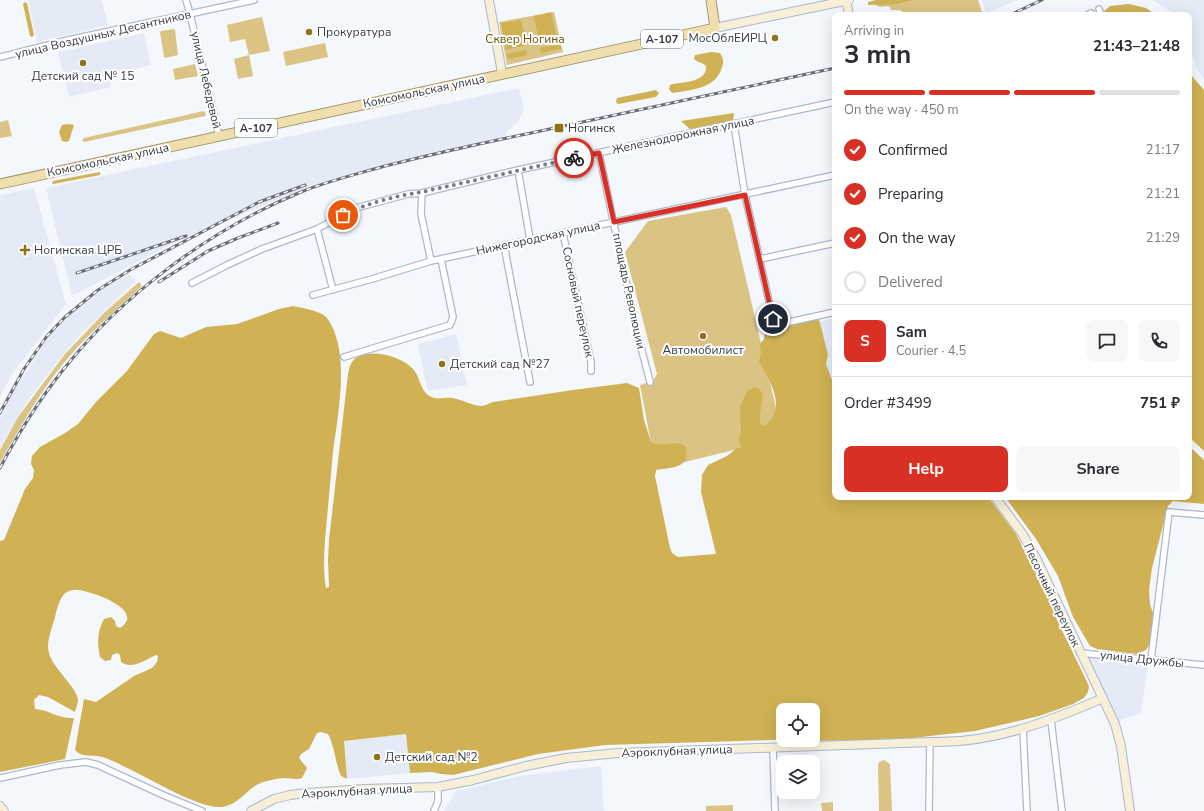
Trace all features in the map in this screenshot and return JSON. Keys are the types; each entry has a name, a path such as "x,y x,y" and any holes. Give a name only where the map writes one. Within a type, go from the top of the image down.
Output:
{"main road":[{"path":"711,0 715,28"},
{"name":"Комсомольская улица","path":"0,184 715,28"}],"street":[{"name":"улица Лебедевой","path":"186,0 219,136"},
{"name":"улица Воздушных Десантников","path":"0,57 68,40 254,0"},
{"path":"489,0 502,74"},
{"path":"847,0 849,12"},
{"name":"Комсомольская улица","path":"715,28 847,0"},
{"name":"Железнодорожная улица","path":"192,283 262,249 317,229 356,208 408,194 832,103"},
{"path":"734,124 745,195 772,316 776,321 784,323 832,313"},
{"name":"площадь Революции","path":"599,153 634,320 650,382"},
{"path":"518,170 530,239"},
{"name":"Нижегородская улица","path":"313,295 372,280 431,261 832,176"},
{"path":"422,192 421,214 431,261"},
{"path":"317,229 333,290"},
{"name":"Сосновый переулок","path":"563,233 591,362 591,371"},
{"path":"760,259 832,244"},
{"path":"504,245 530,382"},
{"path":"344,357 448,326 452,322 453,317 441,259"},
{"name":"Песочный переулок","path":"997,500 1023,535 1036,558 1119,734 1130,811"},
{"path":"1151,660 1169,512 1204,515"},
{"name":"улица Дружбы","path":"1080,653 1204,665"},
{"name":"Аэроклубная улица","path":"251,811 274,799 306,793 365,789 438,787 566,758 625,752 930,742 952,743 971,741 989,738 1051,720 1103,698"},
{"path":"1051,720 1062,811"},
{"path":"1023,729 1027,811"},
{"path":"929,811 930,742"},
{"path":"773,748 775,811"},
{"path":"0,778 60,765 86,762 98,765 202,811"},
{"path":"434,811 438,801 438,787"},
{"path":"0,806 4,811"}],"shaded area":[{"path":"28,0 102,0 108,25 37,42"},
{"path":"982,0 1018,0 988,12 986,12"},
{"path":"1152,0 1204,0 1204,79 1198,71 1192,53 1192,12 1172,12"},
{"path":"144,33 151,65 109,75 111,87 69,97 58,52"},
{"path":"519,88 524,110 518,122 506,132 506,136 400,161 312,186 179,240 72,296 46,188"},
{"name":"Ногинская ЦРБ","path":"34,188 66,304 12,374 0,397 0,195"},
{"path":"129,274 136,281 84,331 62,356 31,396 0,447 0,419 11,396 49,336 72,313 106,287"},
{"path":"832,319 832,387 830,387 813,323"},
{"name":"Детский сад №27","path":"456,334 467,385 428,391 418,344"},
{"path":"1088,657 1148,663 1141,713 1117,721"},
{"name":"Детский сад №2","path":"406,734 410,773 347,779 344,741"},
{"path":"601,766 604,811 444,811 456,791 520,776"}],"green space":[{"path":"876,0 914,0 899,4 868,5 868,2"},
{"path":"914,0 978,0 982,12 903,12 900,10 891,10 890,7 887,6 879,7 876,4 899,4"},
{"path":"25,2 27,3 34,35 32,37 30,36 23,4"},
{"path":"1129,4 1146,8 1152,12 1103,12 1110,6"},
{"path":"551,12 557,38 539,42 534,16"},
{"name":"Сквер Ногина","path":"554,12 563,52 507,65 499,22"},
{"path":"262,17 270,51 249,55 245,39 230,42 227,25"},
{"path":"521,20 527,45 506,50 501,23"},
{"path":"174,29 178,55 165,58 160,32"},
{"path":"325,43 328,57 286,66 283,52"},
{"path":"560,44 561,49 541,53 540,48"},
{"path":"526,50 527,55 508,59 507,54"},
{"path":"711,52 720,53 723,59 722,68 718,76 713,81 701,88 672,93 669,89 670,85 693,81 702,76 705,72 706,66 694,59 695,55"},
{"path":"249,55 253,76 238,79 234,59"},
{"path":"195,64 198,76 175,80 173,69"},
{"path":"1192,76 1204,90 1204,451 1192,440"},
{"path":"656,90 659,93 656,97 618,104 616,102 617,98"},
{"path":"204,111 206,114 205,116 84,142 82,140 84,138"},
{"path":"734,113 733,123 692,131 681,121"},
{"path":"8,120 12,136 0,138 0,122"},
{"path":"62,125 74,125 69,141 66,142 62,141 59,132"},
{"path":"100,172 100,175 52,183 53,181"},
{"name":"Автомобилист","path":"726,207 731,215 783,438 656,469 640,385 653,381 657,374 625,252 648,221"},
{"path":"139,282 142,286 92,332 54,375 17,433 0,463 0,450 18,417 65,354 105,312"},
{"path":"293,306 321,313 327,318 334,332 339,347 341,383 325,544 324,571 326,588 329,587 329,540 348,374 354,359 362,355 369,354 392,357 406,363 414,370 423,389 431,397 456,399 478,406 483,406 493,402 627,383 639,388 644,420 651,442 659,445 675,443 680,444 685,446 687,453 686,459 679,466 656,470 655,476 672,553 678,557 716,554 701,492 702,475 708,465 727,456 737,448 741,448 739,439 741,429 740,406 748,390 756,387 762,392 760,424 764,426 771,419 775,411 775,394 772,385 759,361 761,353 760,344 764,339 765,329 819,319 828,355 826,364 832,380 832,500 990,500 1016,534 1048,597 1057,620 1089,686 1088,692 1084,698 1073,704 1039,716 975,731 912,738 851,741 820,741 820,703 776,703 776,740 605,745 538,754 453,775 432,772 410,773 406,734 344,741 347,779 341,776 328,734 321,732 317,733 309,749 301,754 299,758 307,768 302,778 274,779 255,786 232,804 222,807 212,806 186,798 110,760 82,755 75,750 84,699 96,702 134,676 152,668 157,662 158,656 156,655 134,665 130,665 121,662 120,655 117,653 112,655 111,660 105,661 100,657 98,647 99,633 104,619 111,617 115,621 116,626 120,628 126,621 127,615 122,608 104,598 85,591 73,590 68,591 59,602 48,641 48,649 51,659 77,695 78,701 75,712 48,697 39,695 34,700 35,709 63,717 74,718 65,759 0,772 0,541 4,540 25,489 33,478 34,470 31,464 32,456 40,447 78,424 96,402 127,371 154,334 160,331 181,338 206,327 237,324 279,309"},
{"path":"1192,449 1204,460 1204,504 1173,501 1168,506 1152,568 1149,590 1150,605 1156,620 1151,642 1146,650 1137,654 1097,649 1090,646 1073,617 1058,576 1036,539 1007,500 1192,500"},
{"path":"884,760 890,764 892,811 879,811 878,766 879,762"},
{"path":"833,802 833,811 822,811 821,803"},
{"path":"733,805 733,811 706,811 706,806"}],"railway":[{"path":"1016,12 1042,0"},
{"path":"0,468 29,418 54,381 87,342 113,315 171,266 234,225 267,207 322,184 385,166 494,141 832,69"},
{"path":"0,413 24,369 47,336 65,317 98,290 130,270 259,202 305,185"},
{"path":"159,282 208,251 278,223"},
{"path":"77,273 186,236"}],"way so far":[{"path":"343,215 356,208 408,194 574,158"}],"place":[{"name":"Прокуратура","path":"309,32"},
{"name":"МосОблЕИРЦ","path":"775,38"},
{"name":"Детский сад № 15","path":"83,63"},
{"name":"Ногинск","path":"559,128"},
{"name":"Ногинская ЦРБ","path":"25,250"},
{"name":"Автомобилист","path":"703,336"},
{"name":"Детский сад №27","path":"442,364"},
{"name":"Детский сад №2","path":"377,757"}],"route":[{"path":"574,158 599,153 614,222 745,195 773,319"}]}
